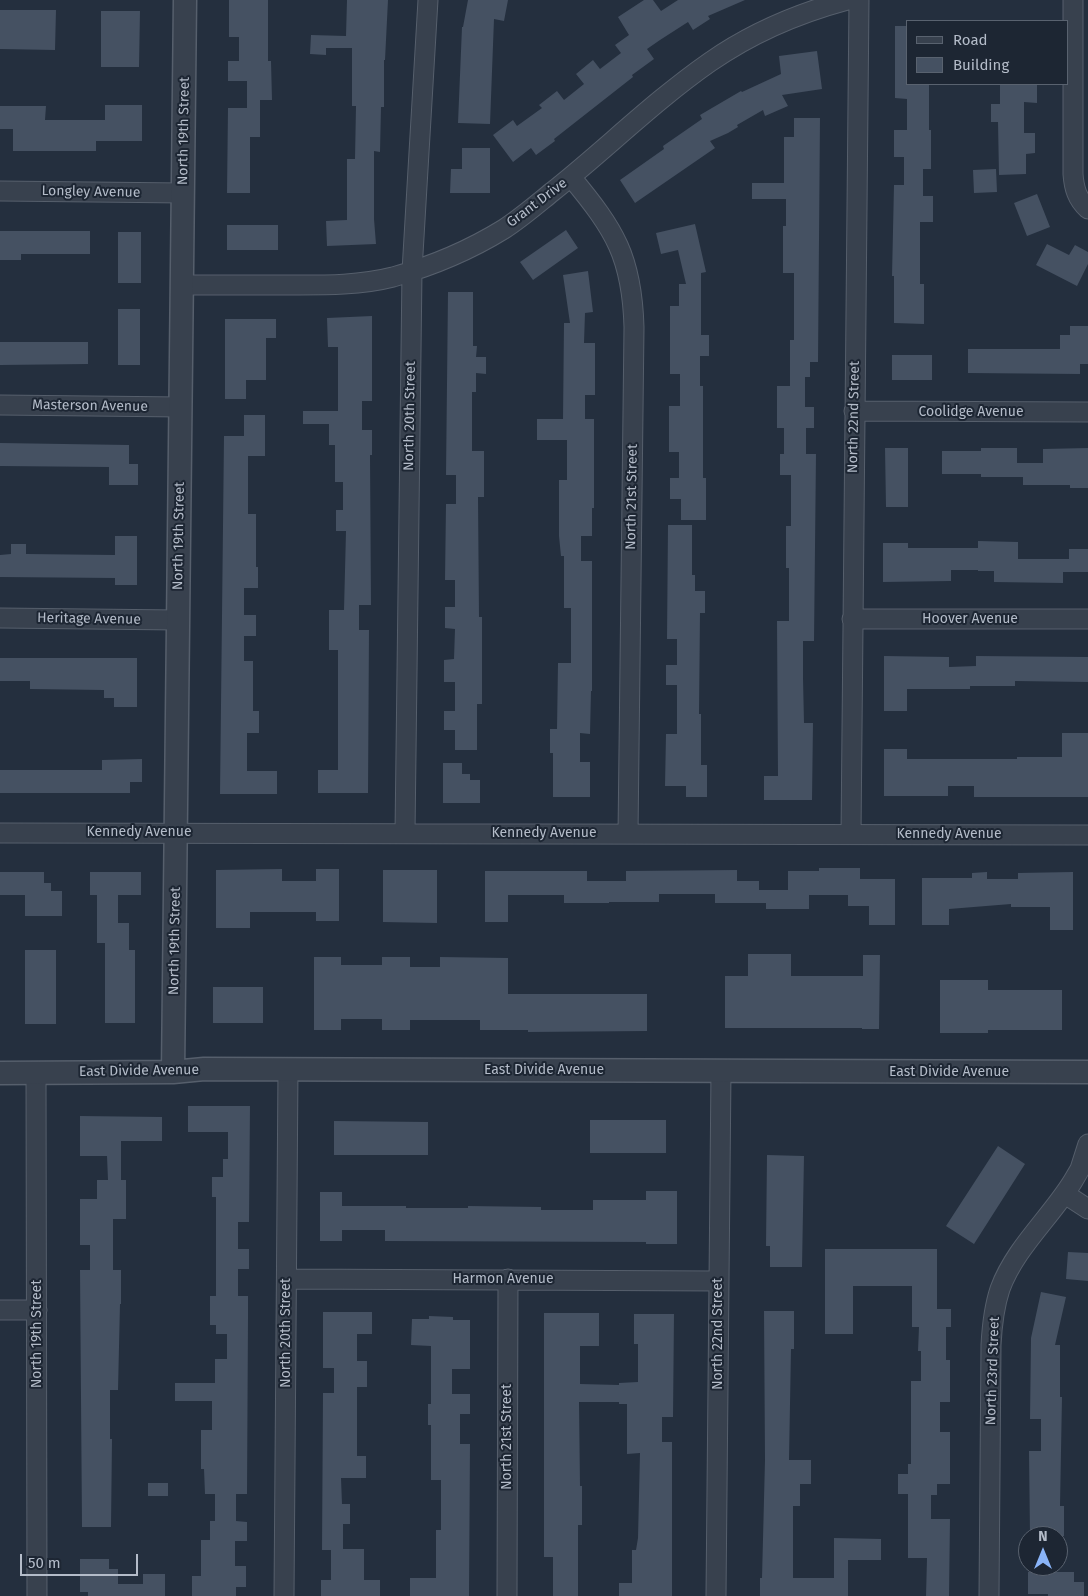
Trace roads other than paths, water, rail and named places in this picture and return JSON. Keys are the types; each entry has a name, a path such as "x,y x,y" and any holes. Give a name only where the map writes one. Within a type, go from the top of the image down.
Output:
{"street":[{"name":"North 19th Street","path":"173,1072 185,0"},
{"name":"North 20th Street","path":"405,833 412,271 428,0"},
{"name":"Grant Drive","path":"182,285 334,285 385,278 412,271 451,256 488,239 522,217 571,178 671,91 732,48 780,24 847,0"},
{"name":"North 22nd Street","path":"851,834 859,0"},
{"path":"1073,0 1073,174 1076,194 1088,208"},
{"name":"North 21st Street","path":"571,178 597,209 615,238 628,271 633,299 628,834"},
{"name":"Longley Avenue","path":"0,191 183,193"},
{"name":"Masterson Avenue","path":"0,404 181,407"},
{"name":"Coolidge Avenue","path":"854,411 1088,412"},
{"name":"Heritage Avenue","path":"0,618 178,620"},
{"name":"Hoover Avenue","path":"852,619 1088,619"},
{"name":"Kennedy Avenue","path":"0,833 1088,835"},
{"name":"East Divide Avenue","path":"0,1073 173,1072 204,1069 1088,1072"},
{"name":"North 20th Street","path":"284,1596 288,1069"},
{"name":"North 22nd Street","path":"716,1596 721,1071"},
{"name":"North 19th Street","path":"36,1073 37,1596"},
{"name":"North 23rd Street","path":"989,1596 991,1345 994,1316 1000,1288 1014,1263 1065,1194 1080,1169 1088,1144"},
{"path":"1065,1194 1088,1209"},
{"name":"Harmon Avenue","path":"287,1279 718,1281"},
{"name":"North 21st Street","path":"507,1596 508,1279"},
{"path":"0,1310 37,1310"}]}
